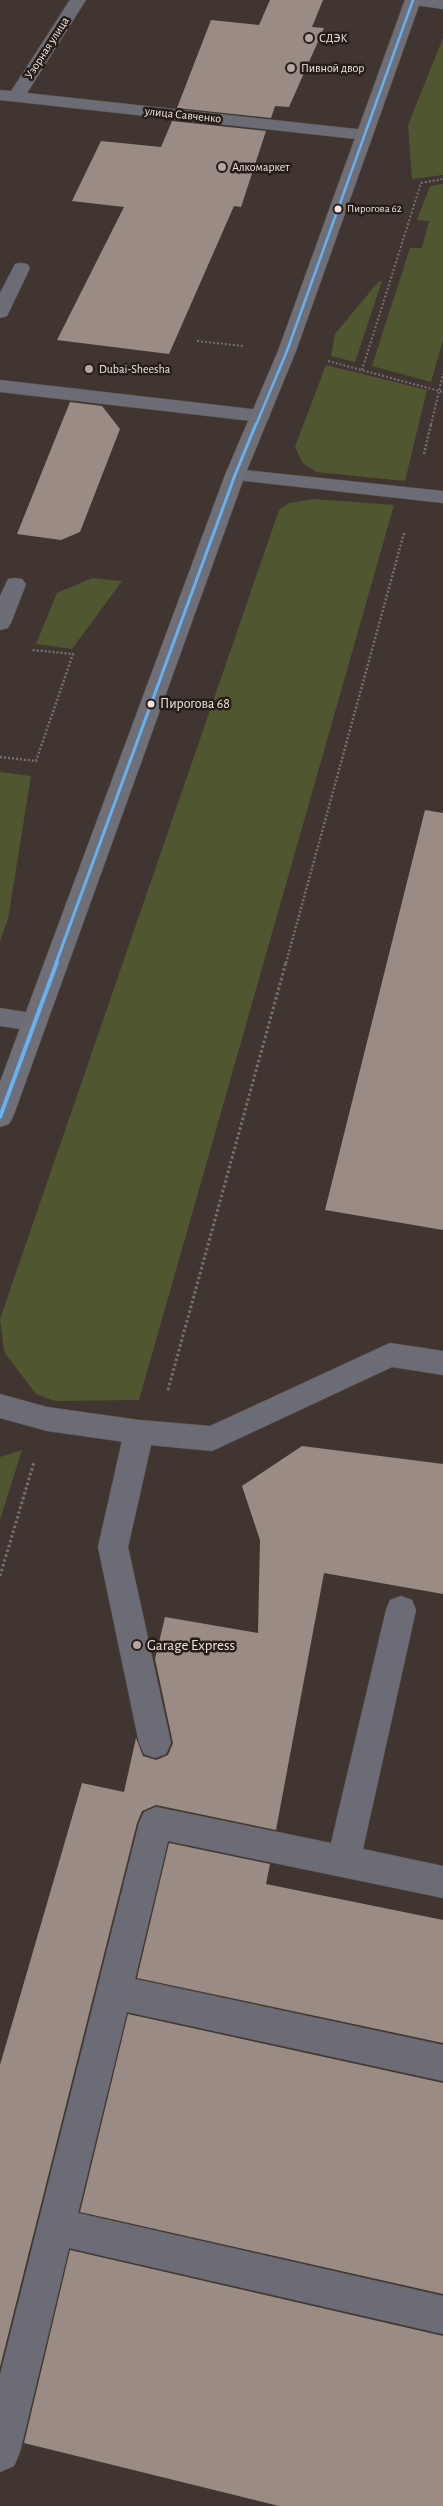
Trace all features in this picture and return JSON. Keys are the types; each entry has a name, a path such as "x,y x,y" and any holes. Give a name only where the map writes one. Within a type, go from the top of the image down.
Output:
{"main road":[{"path":"0,1117 235,475 287,351 413,0"}],"street":[{"name":"Узорная улица","path":"8,96 78,0"},
{"path":"413,0 443,4"},
{"name":"улица Савченко","path":"8,96 365,135"},
{"path":"0,312 21,268"},
{"path":"0,386 260,416"},
{"path":"235,475 443,497"},
{"path":"0,623 15,584"},
{"path":"0,1017 34,1022"},
{"path":"0,1406 47,1420 212,1439 390,1355 443,1363"},
{"path":"148,1433 113,1548 155,1743"},
{"path":"343,1862 401,1610"},
{"path":"0,2452 156,1823 443,1882"},
{"path":"114,1992 443,2063"},
{"path":"56,2226 443,2315"}],"path":[{"path":"362,370 421,183 443,179"},
{"path":"148,1433 415,494 443,374"},
{"path":"0,757 36,761 73,654 27,649"},
{"path":"0,1576 47,1420"}],"green space":[{"path":"443,38 443,175 412,179 408,125"},
{"path":"443,184 443,340 431,382 372,366 410,248 422,248 429,221 417,220 430,186"},
{"path":"379,281 382,281 355,362 331,356 335,334"},
{"path":"326,365 427,390 405,481 316,472 303,463 295,447"},
{"path":"314,499 394,505 139,1400 55,1401 36,1394 4,1352 0,1319 279,510 289,503"},
{"path":"92,578 122,581 72,649 36,644 57,593"},
{"path":"0,772 31,776 8,919 0,941"},
{"path":"22,1450 0,1520 0,1457"}],"building":[{"path":"270,0 323,0 312,27 324,28 289,107 275,106 271,118 177,108 211,20 259,25"},
{"path":"172,121 266,131 241,207 234,206 169,354 57,340 124,207 72,201 101,141 161,147"},
{"path":"70,402 102,406 120,429 80,532 61,540 17,534"},
{"path":"425,810 443,813 443,1230 325,1210"},
{"path":"302,1446 443,1464 443,1594 324,1573 276,1830 156,1805 142,1811 137,1823 0,2367 0,2065 82,1783 124,1792 136,1738 143,1756 156,1760 168,1755 173,1743 155,1659 165,1617 258,1633 260,1540 242,1486"},
{"path":"169,1843 270,1864 266,1884 443,1920 443,2043 137,1978"},
{"path":"128,2014 443,2083 443,2294 80,2212"},
{"path":"70,2250 443,2336 443,2506 279,2506 24,2443"}],"transit line":[{"path":"0,1117 235,475 287,351 413,0"}],"place":[{"name":"СДЭК","path":"309,38"},
{"name":"Пивной двор","path":"291,68"},
{"name":"Алкомаркет","path":"222,167"},
{"name":"Пирогова 62","path":"338,209"},
{"name":"Dubai-Sheesha","path":"89,369"},
{"name":"Пирогова 68","path":"151,704"},
{"name":"Garage Express","path":"137,1645"}]}
